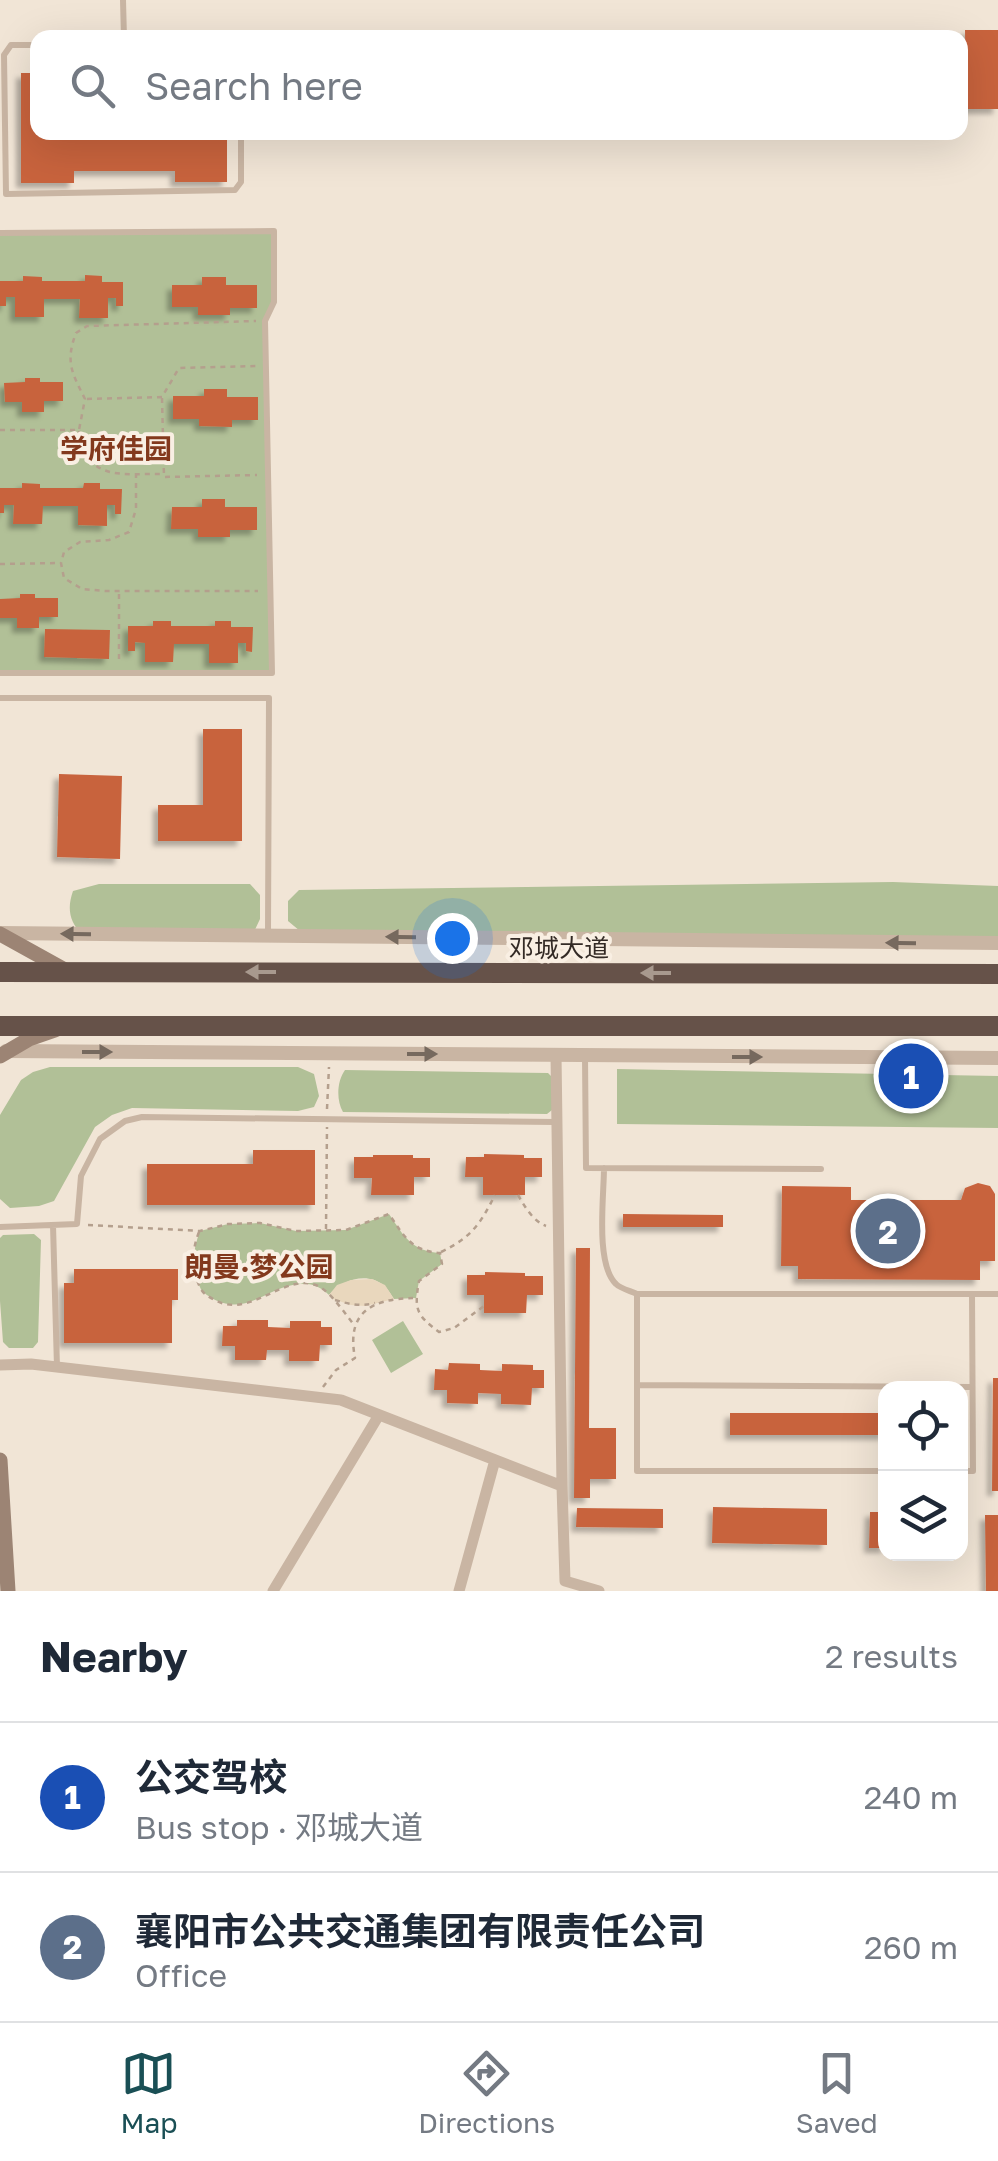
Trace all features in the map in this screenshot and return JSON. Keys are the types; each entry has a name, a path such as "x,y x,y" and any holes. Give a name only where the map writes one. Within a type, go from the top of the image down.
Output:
{"highway":[{"name":"邓城大道","path":"0,972 998,974"},
{"path":"0,1026 998,1026"}],"main road":[{"path":"0,934 69,972"},
{"path":"2,1053 64,1026"},
{"path":"0,1460 8,1591"}],"street":[{"path":"0,934 998,944"},
{"path":"585,1026 585,1056"},
{"path":"2,1053 998,1058"},
{"path":"556,1055 566,1581 599,1591"},
{"path":"0,1365 57,1366 341,1400 562,1486"},
{"path":"273,1591 380,1415"},
{"path":"459,1591 495,1460"}],"lane":[{"path":"123,0 124,30"},
{"path":"30,45 11,46 4,55 6,194 235,190 241,182 241,140"},
{"path":"0,234 274,230 274,302 265,321 272,673 0,672"},
{"path":"0,698 268,698 268,936"},
{"path":"585,1056 586,1168 821,1169"},
{"path":"0,1227 77,1224 80,1176 100,1139 124,1121 142,1117 557,1122"},
{"path":"604,1168 604,1254 608,1271 617,1285 638,1294 998,1294"},
{"path":"53,1225 57,1366"},
{"path":"638,1294 638,1471 878,1471"},
{"path":"968,1471 972,1471 972,1294"},
{"path":"638,1385 972,1387"}],"path":[{"path":"265,321 87,326 76,333 70,349 70,370 86,399 79,430 82,451 94,465 113,473 164,477 268,475"},
{"path":"164,474 162,397 178,368 266,366"},
{"path":"86,399 162,397"},
{"path":"0,430 79,430"},
{"path":"136,473 136,509 129,532 109,540 80,542 64,552 64,578 82,589 270,592"},
{"path":"0,564 62,563"},
{"path":"119,591 119,673"},
{"path":"326,1230 329,1054"},
{"path":"77,1224 200,1231 228,1224 260,1223 296,1231 346,1230 390,1214 405,1239 424,1252 440,1253 463,1241 479,1225 496,1195"},
{"path":"518,1195 526,1210 542,1225 559,1230"},
{"path":"200,1231 193,1250 196,1276 202,1292 220,1304 257,1301 300,1284 318,1286 355,1326"},
{"path":"440,1253 442,1264 418,1280 415,1302 422,1320 439,1332 454,1328 484,1306"},
{"path":"333,1299 365,1306 416,1298"},
{"path":"318,1398 336,1370 355,1358 351,1338 355,1326 378,1302"}],"green space":[{"path":"274,231 274,302 265,321 272,673 0,673 0,233"},
{"path":"893,882 998,886 998,943 306,936 288,921 288,901 299,890"},
{"path":"99,884 250,884 260,895 260,919 252,936 82,934 70,914 73,891"},
{"path":"50,1067 298,1067 314,1074 319,1096 314,1107 298,1111 132,1108 112,1115 95,1127 54,1201 10,1208 0,1199 0,1115 21,1080"},
{"path":"617,1069 998,1076 998,1128 617,1124"},
{"path":"345,1070 548,1073 553,1078 552,1110 547,1114 343,1112 338,1091"},
{"path":"389,1214 415,1246 440,1253 442,1264 419,1281 416,1298 394,1299 384,1286 362,1278 347,1282 329,1295 316,1286 300,1284 234,1305 204,1293 196,1278 194,1258 200,1231 228,1224 260,1223 296,1231 346,1230"},
{"path":"34,1234 41,1240 38,1342 33,1348 9,1348 3,1342 0,1238"},
{"path":"403,1321 423,1354 391,1373 372,1340"}],"shaded area":[{"path":"372,1279 385,1285 394,1299 365,1306 351,1305 329,1295 337,1285"}],"building":[{"path":"968,30 998,30 998,109 968,109"},
{"path":"21,73 30,73 30,140 227,140 227,182 175,182 175,171 74,171 74,183 21,183"},
{"path":"85,275 102,276 102,282 123,282 123,306 116,306 116,298 108,298 108,318 79,318 80,299 44,299 44,317 15,317 15,297 6,297 6,306 0,306 0,281 23,281 23,276 42,277 42,281 85,281"},
{"path":"202,277 226,277 226,285 257,285 257,308 230,308 230,315 198,315 198,307 172,307 172,285 202,285"},
{"path":"25,378 63,382 63,401 44,401 44,412 22,412 22,402 5,402 4,383 25,382"},
{"path":"204,389 227,389 227,397 258,397 258,420 232,420 232,427 199,426 199,419 173,419 173,396 204,396"},
{"path":"22,483 40,484 40,488 83,488 84,483 100,483 100,489 122,489 121,514 115,514 115,505 107,505 107,526 78,525 78,506 43,506 42,524 13,524 14,505 4,505 4,513 0,513 0,488 22,488"},
{"path":"202,499 225,499 225,507 257,507 257,530 230,530 230,537 198,537 198,529 171,529 172,507 202,507"},
{"path":"20,594 58,598 58,617 39,617 39,628 17,628 17,618 0,618 0,599 20,598"},
{"path":"153,621 171,621 171,626 215,626 215,621 231,621 231,627 253,627 252,652 246,651 246,643 238,643 238,663 209,663 209,644 174,644 173,662 145,662 145,643 135,642 135,651 128,651 128,626 153,626"},
{"path":"45,629 110,630 109,659 44,657"},
{"path":"203,729 242,729 242,841 158,841 158,805 203,805"},
{"path":"59,774 122,776 120,859 57,857"},
{"path":"253,1150 315,1150 315,1205 147,1205 147,1164 253,1164"},
{"path":"484,1154 542,1158 542,1177 525,1177 525,1195 483,1195 483,1177 465,1177 466,1157"},
{"path":"354,1157 430,1158 430,1177 414,1177 414,1195 371,1195 372,1178 354,1178"},
{"path":"978,1183 990,1186 995,1194 995,1261 980,1261 980,1280 798,1279 798,1266 781,1266 782,1186 851,1187 851,1200 961,1200 965,1188"},
{"path":"623,1214 723,1215 723,1227 623,1227"},
{"path":"576,1248 590,1248 589,1428 616,1428 616,1479 590,1479 590,1498 574,1498"},
{"path":"74,1269 178,1269 178,1300 172,1300 172,1343 64,1343 64,1283 74,1283"},
{"path":"485,1272 543,1276 543,1295 527,1295 526,1313 484,1313 484,1295 467,1295 467,1275"},
{"path":"237,1320 268,1320 268,1327 290,1328 290,1321 321,1321 321,1327 332,1327 332,1345 320,1345 319,1361 289,1361 289,1350 267,1350 266,1360 235,1360 235,1346 222,1346 223,1326 237,1326"},
{"path":"449,1363 480,1364 480,1370 502,1371 502,1364 533,1365 533,1370 544,1370 544,1388 532,1388 531,1405 501,1404 501,1394 478,1393 478,1404 447,1403 447,1390 434,1390 435,1369 448,1370"},
{"path":"993,1378 998,1378 998,1491 992,1491"},
{"path":"730,1413 878,1413 878,1435 730,1435"},
{"path":"713,1507 827,1509 827,1545 712,1543"},
{"path":"577,1508 663,1509 663,1528 576,1527"},
{"path":"870,1512 878,1512 878,1548 869,1548"},
{"path":"985,1515 998,1515 998,1591 986,1591"}],"place":[{"name":"公交驾校","path":"911,1076"},
{"name":"襄阳市公共交通集团有限责任公司","path":"888,1231"}],"district":[{"name":"学府佳园","path":"116,449"},
{"name":"朗曼·梦公园","path":"259,1267"}]}
